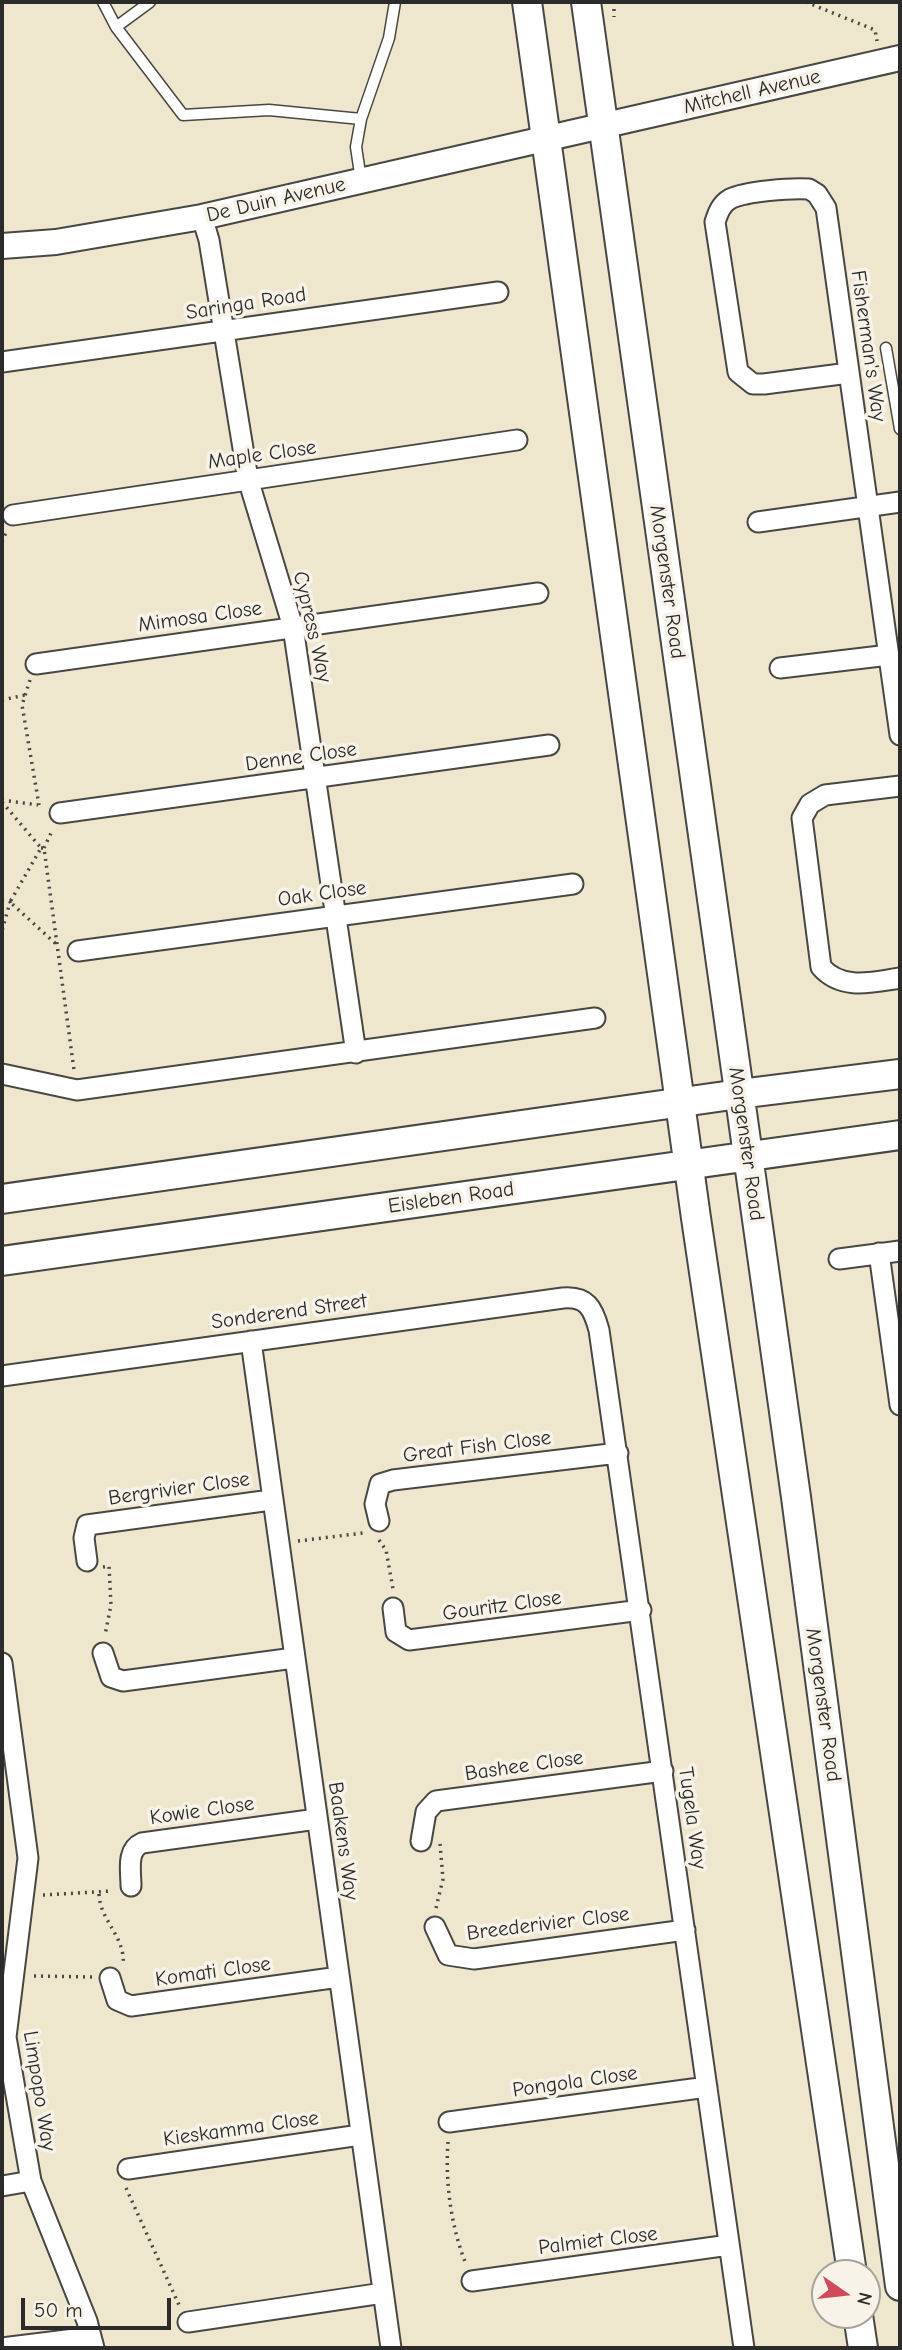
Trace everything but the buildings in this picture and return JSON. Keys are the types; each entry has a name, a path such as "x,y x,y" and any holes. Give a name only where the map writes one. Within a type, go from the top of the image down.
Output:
{"main road":[{"path":"527,2 688,1164 850,2259"},
{"name":"Morgenster Road","path":"586,2 748,1155 900,2286"},
{"path":"2,1199 739,1094 900,1074"},
{"name":"Eisleben Road","path":"2,1261 900,1135"},
{"path":"860,2329 863,2348"}],"street":[{"name":"Mitchell Avenue","path":"547,138 900,58"},
{"name":"De Duin Avenue","path":"2,246 56,242 202,217 547,138"},
{"name":"Fisherman's Way","path":"849,373 753,384 738,372 715,222 720,208 729,199 799,188 817,194 826,208 900,735"},
{"name":"Cypress Way","path":"202,217 209,240 248,479 293,627 356,1052"},
{"name":"Saringa Road","path":"2,362 498,292"},
{"name":"Maple Close","path":"13,516 517,440"},
{"path":"758,522 900,502"},
{"name":"Mimosa Close","path":"36,664 538,593"},
{"path":"780,668 889,655"},
{"name":"Denne Close","path":"60,813 549,745"},
{"path":"900,786 825,795 810,804 801,828 821,967 838,981 847,983 900,978"},
{"name":"Oak Close","path":"78,951 573,884"},
{"path":"2,1074 77,1090 595,1018"},
{"path":"839,1259 900,1251"},
{"path":"879,1253 900,1405"},
{"name":"Sonderend Street","path":"2,1376 563,1298 583,1299"},
{"name":"Tugela Way","path":"583,1299 595,1315 600,1330 744,2348"},
{"name":"Baakens Way","path":"251,1340 271,1500 391,2348"},
{"name":"Great Fish Close","path":"379,1521 376,1492 380,1484 393,1480 618,1453"},
{"name":"Bergrivier Close","path":"87,1561 84,1538 87,1525 271,1500"},
{"name":"Gouritz Close","path":"393,1608 396,1632 409,1640 641,1610"},
{"path":"103,1653 111,1677 123,1681 294,1658"},
{"name":"Limpopo Way","path":"2,1663 28,1851 6,2037 31,2181 93,2343"},
{"name":"Bashee Close","path":"421,1841 426,1812 436,1801 663,1771"},
{"name":"Kowie Close","path":"131,1886 131,1856 136,1846 142,1843 317,1819"},
{"name":"Breederivier Close","path":"435,1927 448,1955 474,1959 685,1930"},
{"name":"Komati Close","path":"110,1978 117,2000 131,2006 339,1977"},
{"name":"Pongola Close","path":"449,2122 707,2087"},
{"name":"Kieskamma Close","path":"128,2169 360,2135"},
{"path":"2,2186 31,2181"},
{"name":"Palmiet Close","path":"472,2281 729,2245"},
{"path":"188,2322 383,2293"},
{"path":"2,2348 93,2343"}],"lane":[{"path":"103,2 116,27 183,115 270,110 361,120"},
{"path":"116,27 150,2"},
{"path":"361,181 356,147 361,120 389,38 395,2"},
{"path":"886,348 900,429"}],"path":[{"path":"806,2 875,30 877,46"},
{"path":"2,700 25,695 22,705 39,805 2,801"},
{"path":"2,801 41,848 44,848 77,1090"},
{"path":"2,931 10,902 41,848"},
{"path":"2,901 10,902 55,943"},
{"path":"278,1544 366,1533 377,1538 386,1550 394,1598 393,1608"},
{"path":"87,1561 88,1568 109,1566 111,1605 103,1653"},
{"path":"421,1841 441,1845 443,1879 434,1917 435,1927"},
{"path":"25,1894 99,1894 131,1886"},
{"path":"12,1976 110,1978 110,1966 124,1965 121,1941 100,1907 99,1894"},
{"path":"449,2122 446,2168 458,2244 472,2281"},
{"path":"128,2169 119,2173 188,2322"}]}
